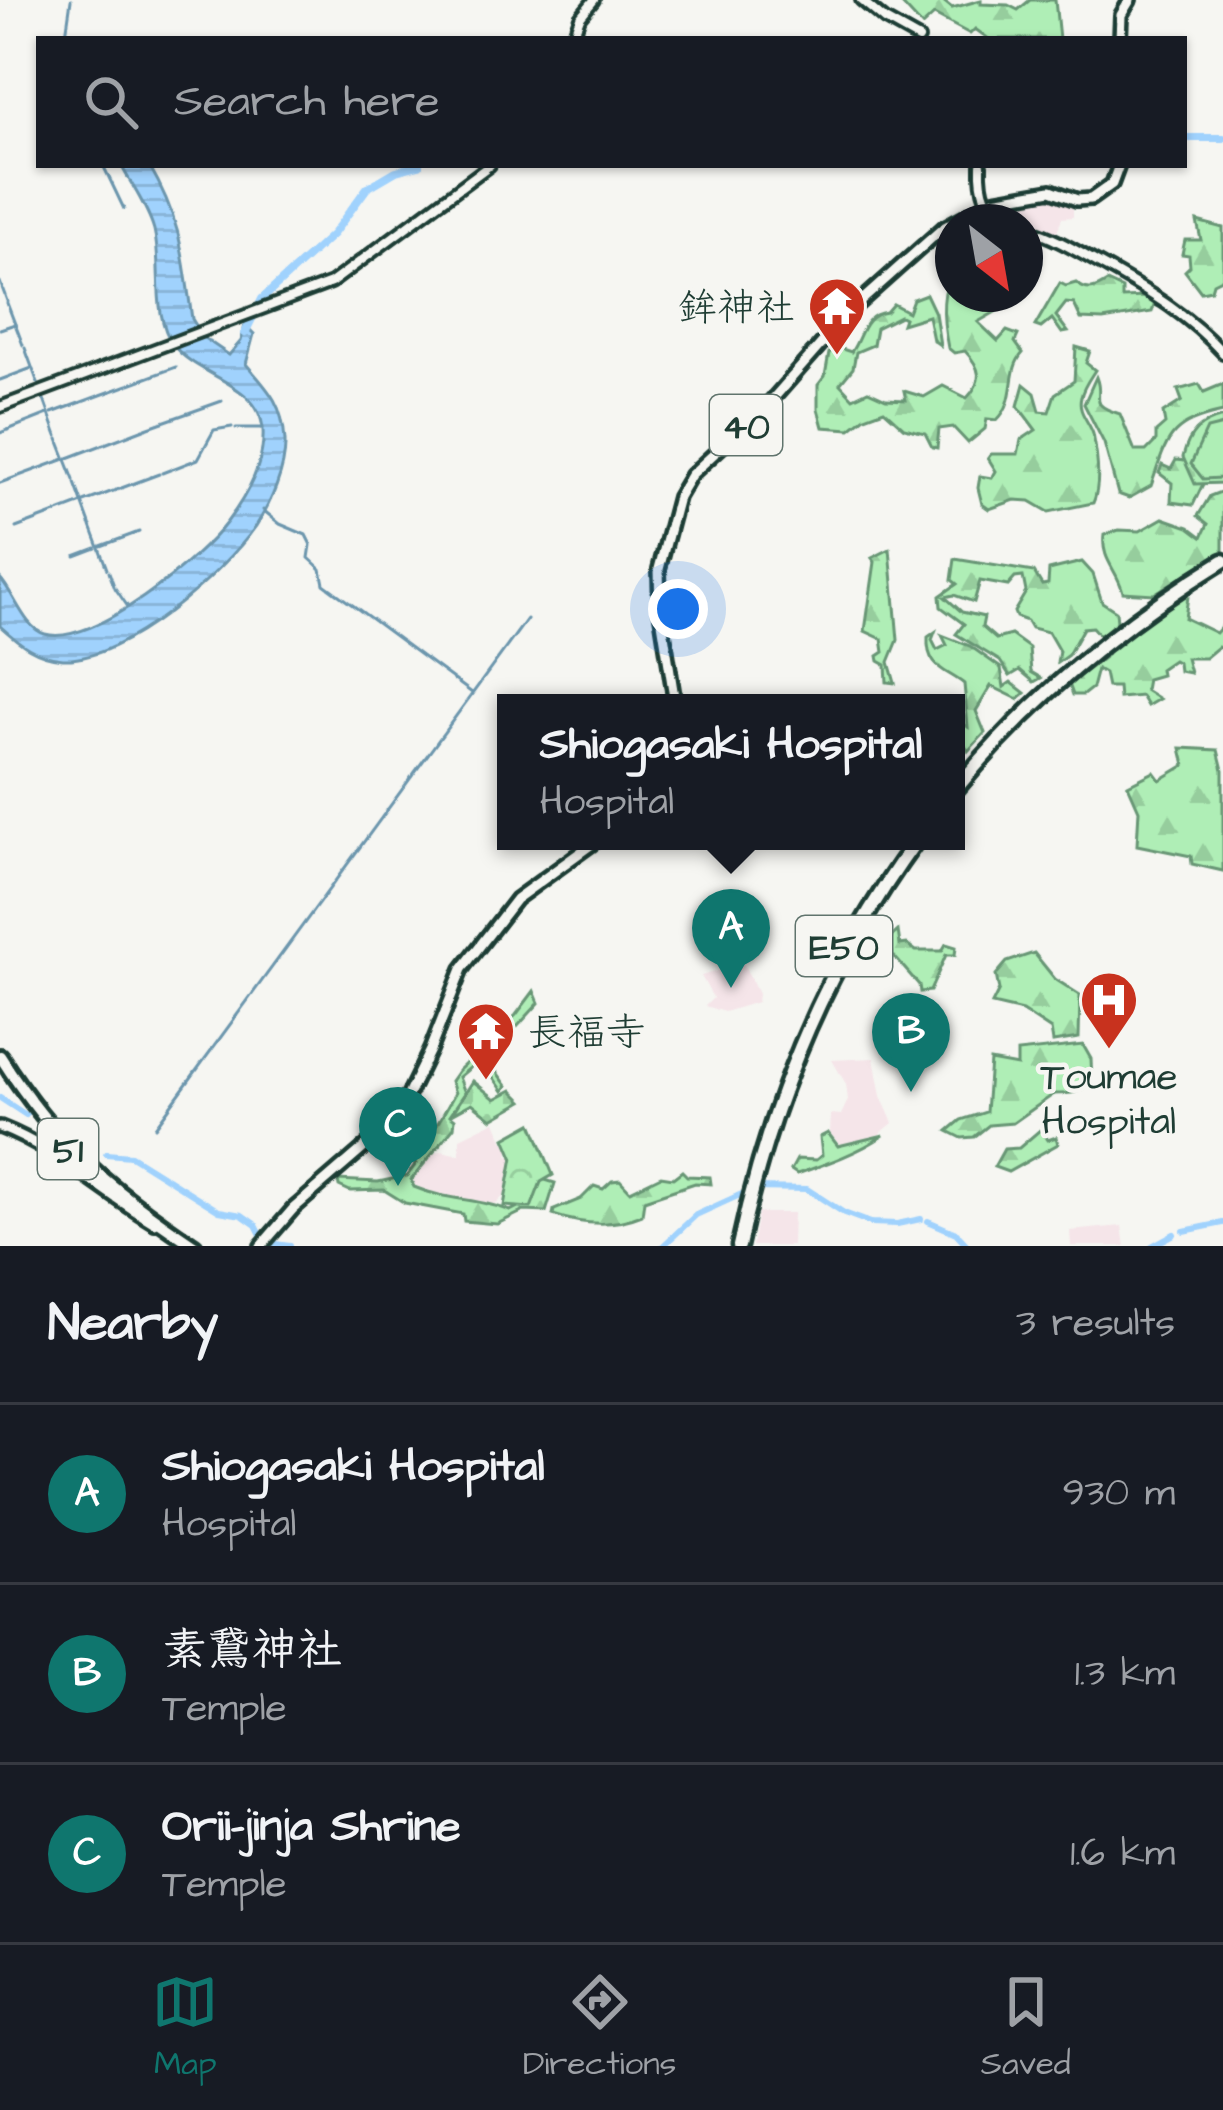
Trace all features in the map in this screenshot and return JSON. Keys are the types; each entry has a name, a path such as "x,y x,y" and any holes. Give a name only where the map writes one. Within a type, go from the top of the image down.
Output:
{"highway":[{"path":"965,775 1023,709 1099,644 1217,562"},
{"name":"E50","path":"737,1246 754,1172 791,1061 843,947 907,850"},
{"name":"51","path":"0,1060 37,1119 74,1160 191,1246"}],"main road":[{"path":"573,36 593,0"},
{"path":"862,0 914,36"},
{"path":"1120,36 1120,15 1130,0"},
{"path":"0,407 344,276 486,168"},
{"path":"981,168 987,202"},
{"name":"40","path":"674,694 659,579 666,536 688,480 784,387 867,296 934,235 987,202 1051,190 1077,200 1091,199 1112,184 1118,168"},
{"path":"1043,234 1063,240 1161,298 1223,353"},
{"path":"261,1246 293,1209 396,1120 424,1065 462,969 526,890 585,850"},
{"path":"0,1127 44,1146 86,1180 156,1222"},
{"path":"44,1146 88,1157 156,1222"}],"shaded area":[{"path":"1049,192 1073,200 1073,217 1062,218 1056,235 1043,230 1043,204 1002,204 1002,200"},
{"path":"743,963 758,994 757,1002 724,1012 705,1006 713,998 701,976"},
{"path":"874,1058 881,1096 893,1123 876,1137 839,1144 830,1133 831,1114 841,1115 848,1100 846,1084 832,1060"},
{"path":"495,1121 504,1142 510,1144 508,1156 512,1157 505,1195 495,1204 442,1198 404,1180 415,1163 441,1151 460,1155 460,1138"},
{"path":"758,1213 793,1213 792,1246 752,1246"},
{"path":"1122,1226 1125,1246 1071,1246 1070,1231"}],"green space":[{"path":"898,0 942,0 952,8 981,0 981,4 1018,10 1030,0 1055,0 1059,36 985,36 975,29 970,34 934,15 922,26"},
{"path":"1197,221 1223,228 1223,278 1211,290 1201,292 1185,271 1190,266 1189,255 1182,254 1185,240 1201,240"},
{"path":"1107,282 1122,289 1122,298 1147,297 1159,306 1152,312 1103,320 1081,319 1074,304 1066,303 1056,316 1068,332 1062,333 1052,319 1041,328 1035,326 1060,283 1092,289"},
{"path":"926,294 935,313 940,345 933,340 928,316 902,324 900,316 876,328 873,345 856,352 853,368 840,384 853,398 868,391 886,399 906,400 904,391 924,397 943,386 967,398 978,374 965,351 954,353 948,348 944,312 995,312 978,322 998,341 1007,331 1018,335 1015,342 1023,353 1008,404 997,420 987,419 985,429 968,443 953,427 939,429 937,448 925,433 904,428 884,410 850,429 823,427 818,385 825,376 829,353 836,347 851,352 872,317 893,304 908,312 913,299"},
{"path":"1076,347 1090,351 1086,363 1095,370 1080,402 1096,451 1098,479 1093,503 1049,512 1030,501 1015,500 989,509 982,504 978,488 980,476 992,478 996,471 988,458 1018,454 1021,440 1036,430 1018,406 1024,384 1035,393 1040,411 1049,412 1055,394 1074,381"},
{"path":"1096,377 1100,404 1120,414 1135,451 1146,451 1156,441 1156,432 1165,424 1163,413 1182,401 1178,390 1199,384 1204,392 1223,384 1223,412 1191,422 1173,435 1151,486 1129,498 1118,494 1104,443 1084,404"},
{"path":"1223,417 1223,483 1195,484 1183,457 1188,441 1201,426"},
{"path":"1223,425 1221,478 1203,479 1191,464 1207,429"},
{"path":"1176,460 1186,461 1203,484 1193,505 1171,502 1172,483 1159,473 1162,465 1171,469"},
{"path":"1223,491 1223,551 1154,594 1123,592 1105,551 1104,535 1140,531 1163,518 1202,537 1208,524 1198,516 1210,496"},
{"path":"890,549 898,640 889,662 895,683 887,682 886,665 879,661 884,652 882,639 865,631 872,558"},
{"path":"955,559 1034,572 1042,585 1048,584 1049,570 1082,562 1093,574 1102,602 1116,611 1117,622 1100,636 1092,627 1083,628 1068,655 1057,663 1059,651 1048,632 1031,628 1014,612 1026,592 1023,577 1008,586 980,581 974,602 945,597 962,612 984,617 982,627 996,639 1011,635 1029,648 1031,672 1041,678 1034,682 1020,670 1010,676 1000,661 956,634 964,624 941,607 940,596 957,584 952,580"},
{"path":"1189,589 1185,618 1216,633 1223,625 1223,650 1218,647 1205,658 1186,658 1190,673 1179,671 1173,660 1160,669 1161,675 1147,679 1145,690 1159,699 1147,706 1141,696 1119,698 1118,687 1107,687 1104,673 1097,669 1092,688 1073,695 1069,684 1107,655 1111,645"},
{"path":"935,632 932,640 937,650 947,645 942,635 970,646 1001,668 1004,687 1011,682 1025,693 1018,699 991,686 976,711 985,733 968,751 964,684 930,656 928,637"},
{"path":"1181,748 1218,750 1223,770 1223,871 1192,864 1191,856 1137,845 1139,810 1128,785 1154,772 1160,780 1185,765"},
{"path":"898,931 900,945 916,951 942,951 946,944 956,947 955,955 946,955 930,991 920,992 892,954 890,938"},
{"path":"1034,953 1055,979 1080,995 1079,1038 1053,1042 1051,1030 1022,1011 992,1004 999,990 996,975 1007,962"},
{"path":"534,991 539,1003 517,1027 508,1028 490,1063 507,1086 503,1091 484,1064 477,1062 459,1077 465,1093 450,1115 454,1127 411,1180 426,1192 510,1211 532,1200 542,1179 555,1183 546,1212 524,1211 497,1224 464,1221 463,1214 405,1203 384,1190 350,1191 339,1186 338,1180 378,1182 407,1176 416,1164 408,1153 424,1142 440,1119 455,1093 451,1081"},
{"path":"1083,1045 1091,1059 1092,1081 1083,1089 1054,1094 1013,1123 989,1125 974,1137 962,1138 948,1131 961,1120 986,1112 990,1061 1017,1066 1017,1052"},
{"path":"473,1081 495,1099 512,1090 523,1101 492,1119 472,1103 452,1114"},
{"path":"532,1123 553,1175 541,1182 531,1208 504,1206 513,1157 505,1138"},
{"path":"1041,1129 1048,1140 1056,1137 1058,1144 1008,1172 994,1167 1004,1149 1019,1148"},
{"path":"828,1133 838,1146 884,1135 819,1166 797,1174 791,1170 797,1159 816,1160 822,1155 820,1137"},
{"path":"682,1171 687,1176 710,1177 711,1184 695,1183 644,1200 642,1215 620,1221 587,1223 553,1215 594,1186 603,1189 620,1180 630,1191"}],"water":[{"path":"123,168 151,168 160,185 180,240 192,319 204,338 229,355 241,341 245,325 254,334 246,364 278,407 284,428 283,463 256,526 197,590 114,646 87,656 45,656 0,626 0,578 38,631 65,635 90,627 144,597 213,538 240,502 261,455 263,430 251,402 185,357 167,334 154,230"}],"waterway":[{"path":"66,35 71,0"},
{"path":"1187,138 1223,138"},
{"path":"104,168 124,209"},
{"path":"245,333 262,299 333,234 367,188 408,168"},
{"path":"0,282 7,301"},
{"path":"7,303 23,345"},
{"path":"0,329 15,324"},
{"path":"25,348 40,389"},
{"path":"130,384 176,367"},
{"path":"0,380 32,368"},
{"path":"52,413 128,385"},
{"path":"42,394 57,436"},
{"path":"146,428 222,401"},
{"path":"0,433 48,414"},
{"path":"162,473 198,459 214,430 232,427"},
{"path":"236,428 263,428"},
{"path":"68,458 144,429"},
{"path":"58,439 74,480"},
{"path":"0,483 65,459"},
{"path":"84,502 159,474"},
{"path":"75,483 90,524"},
{"path":"16,528 82,503"},
{"path":"263,510 306,535 311,545 309,558 321,569 324,584 472,693"},
{"path":"91,526 107,569"},
{"path":"101,546 139,532"},
{"path":"75,556 96,548"},
{"path":"109,572 114,586"},
{"path":"115,588 128,607"},
{"path":"155,1127 527,619"},
{"path":"0,1098 26,1115"},
{"path":"106,1154 131,1156 219,1211 242,1215 256,1225 262,1237"},
{"path":"663,1246 696,1215 755,1188 807,1189 844,1213 871,1223 921,1219"},
{"path":"928,1221 956,1233 968,1246"},
{"path":"1184,1231 1223,1223"},
{"path":"1152,1246 1174,1234"},
{"path":"268,1243 290,1246"}],"place":[{"name":"鉾神社","path":"837,357"},
{"name":"Shiogasaki Hospital","path":"731,988"},
{"name":"Toumae Hospital","path":"1109,1051"},
{"name":"長福寺","path":"486,1082"},
{"name":"素鵞神社","path":"911,1092"},
{"name":"Orii-jinja Shrine","path":"398,1186"}]}
